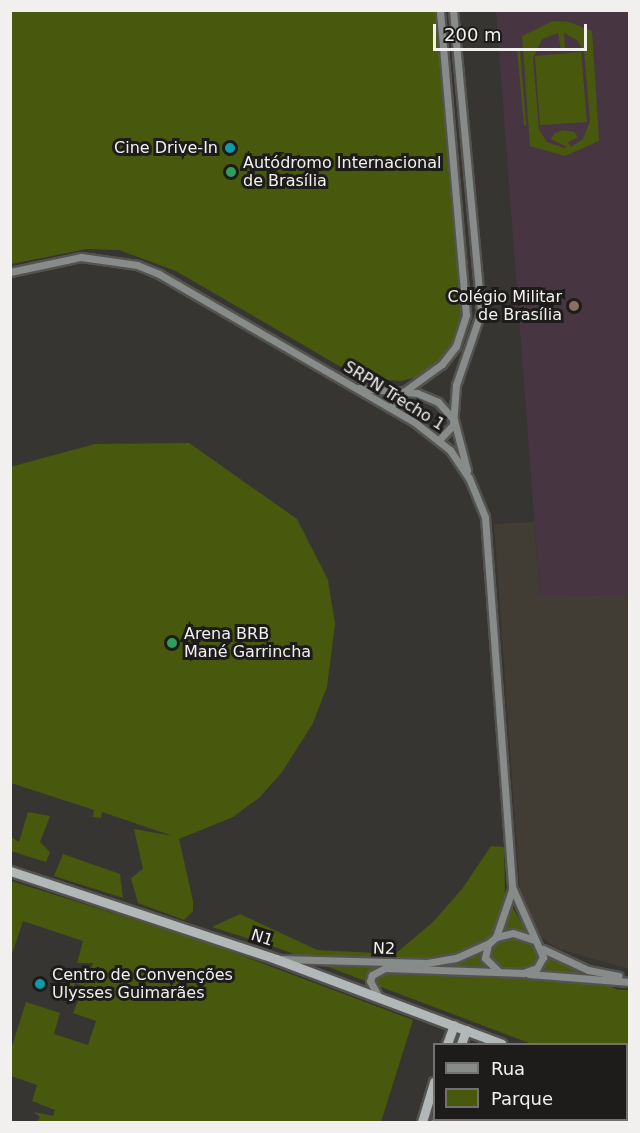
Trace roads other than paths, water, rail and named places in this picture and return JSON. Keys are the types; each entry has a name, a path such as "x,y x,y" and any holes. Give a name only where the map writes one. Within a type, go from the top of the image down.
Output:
{"highway":[{"name":"N1","path":"10,871 276,959 499,1043"},
{"path":"447,1043 454,1025"},
{"path":"461,1043 466,1030"},
{"path":"422,1122 433,1088"}],"main road":[{"path":"391,407 404,391 442,364 456,346 466,315 440,10"},
{"path":"439,440 450,430 460,371 481,312 453,10"},
{"path":"450,112 455,117 462,114"},
{"path":"451,131 461,128 464,145"},
{"name":"SRPN Trecho 1","path":"10,272 81,257 137,265 391,407 439,440 469,478 485,517 512,887 537,941"},
{"path":"391,390 416,383"},
{"path":"358,388 404,391 430,398 453,420 469,478"},
{"path":"455,405 458,434"},
{"name":"SRPN Trecho 1","path":"496,937 512,887"},
{"path":"630,977 588,970 543,950 537,941 513,933 496,937 488,944 485,958 499,972 630,982"},
{"name":"N2","path":"276,959 427,963 456,958 488,944"},
{"path":"523,973 537,968 543,950"},
{"name":"N2","path":"379,997 370,981 372,975 385,968 499,972"}],"place":[{"name":"Cine Drive-In","path":"230,148"},
{"name":"Autódromo Internacional de Brasília","path":"231,172"},
{"name":"Colégio Militar de Brasília","path":"574,306"},
{"name":"Arena BRB Mané Garrincha","path":"172,643"},
{"name":"Centro de Convenções Ulysses Guimarães","path":"40,984"}]}
